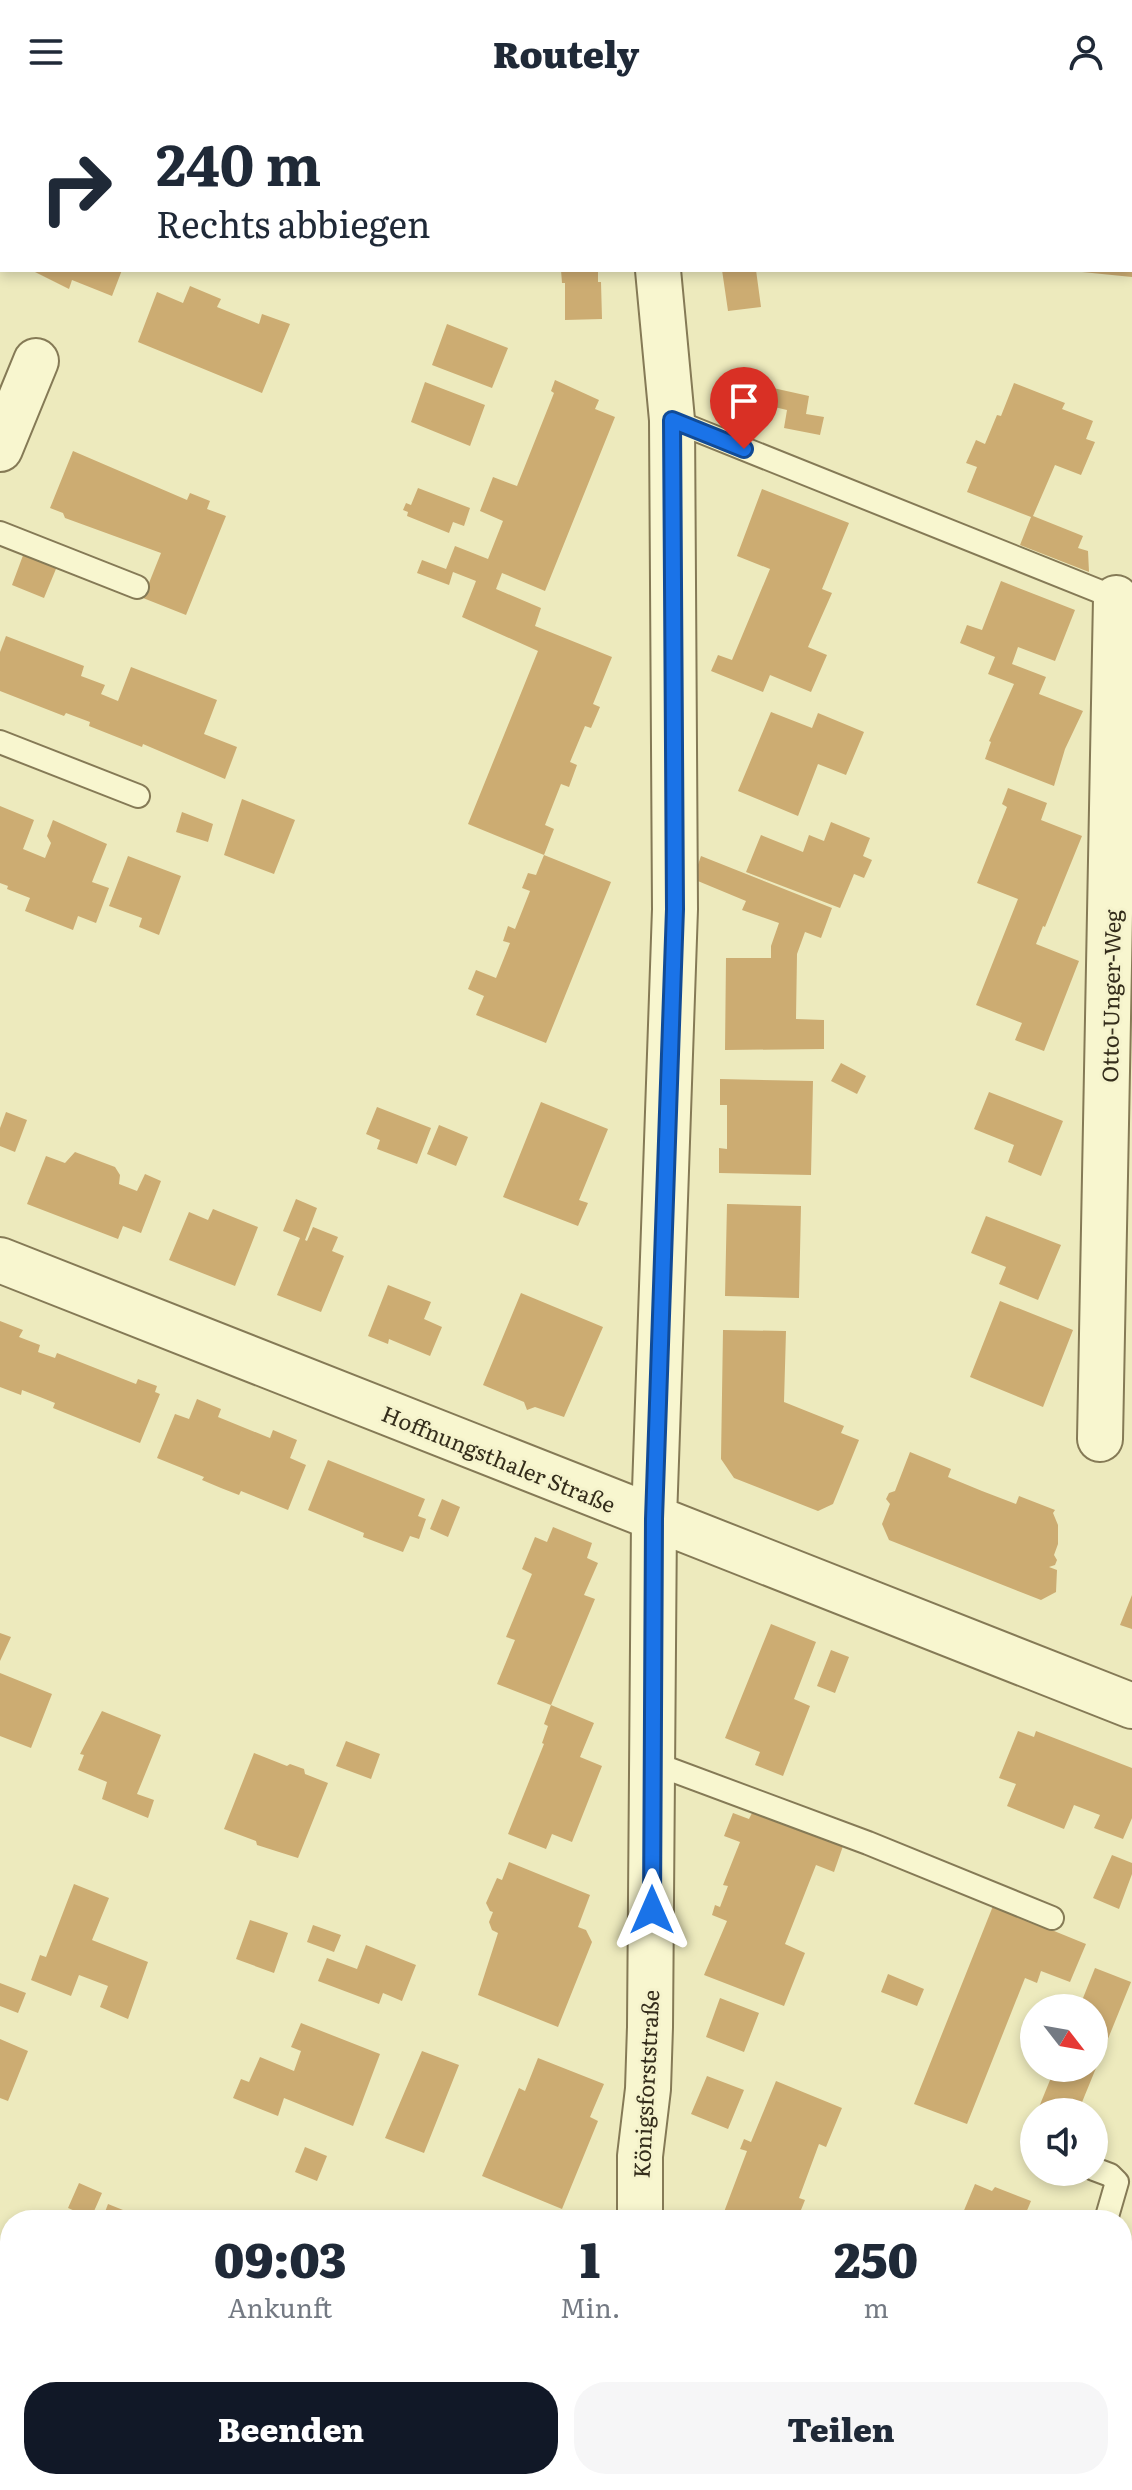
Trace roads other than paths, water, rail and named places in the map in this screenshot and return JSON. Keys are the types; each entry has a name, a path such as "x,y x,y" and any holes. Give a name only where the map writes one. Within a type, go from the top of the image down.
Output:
{"street":[{"name":"Königsforststraße","path":"640,2210 640,2156 650,2043 654,1519 675,909 672,420 658,272"},
{"path":"0,449 36,361"},
{"name":"Otto-Unger-Weg","path":"1100,1439 1118,1301 1123,832 1116,598"},
{"name":"Hoffnungsthaler Straße","path":"0,1260 1132,1706"}],"lane":[{"path":"672,420 1116,598"},
{"path":"0,533 137,587"},
{"path":"0,742 138,796"},
{"path":"653,1763 868,1843 1052,1918"},
{"path":"1108,2174 1117,2182 1109,2210"}]}
